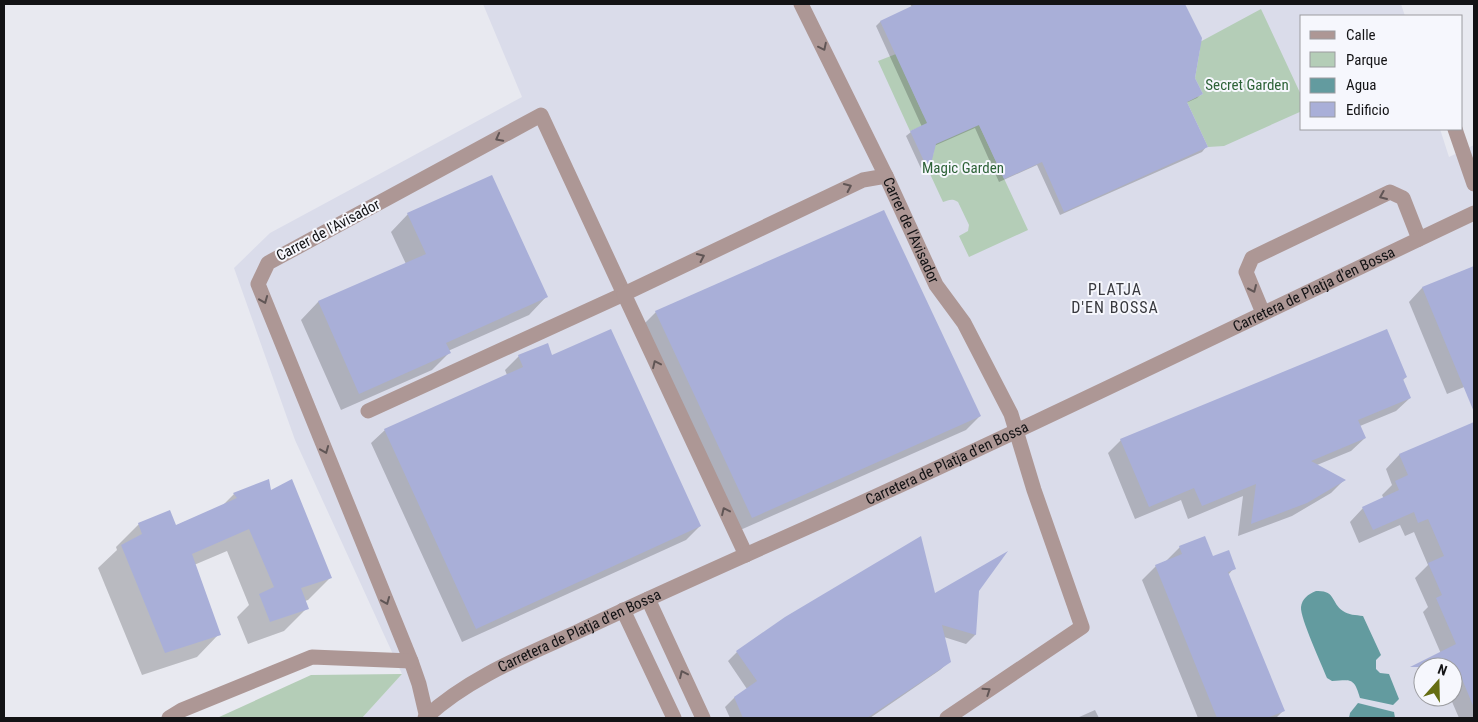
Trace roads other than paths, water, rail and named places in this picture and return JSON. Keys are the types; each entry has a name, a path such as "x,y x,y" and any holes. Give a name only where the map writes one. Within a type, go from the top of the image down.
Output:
{"street":[{"path":"801,4 886,176"},
{"name":"Carrer de l'Avisador","path":"426,718 420,684 258,284 268,263 542,115 746,555"},
{"path":"1455,130 1474,184"},
{"name":"Carrer de l'Avisador","path":"368,411 624,294 863,180 886,176 936,285 964,323 1011,414 1034,490 1082,627 947,718"},
{"path":"1263,313 1246,272 1252,258 1390,192 1403,198 1419,239"},
{"name":"Carretera de Platja d'en Bossa","path":"426,718 456,692 507,664 1093,396 1474,213"},
{"path":"648,599 703,718"},
{"path":"623,610 674,718"},
{"path":"169,718 182,710 312,657 411,661"}],"water":[{"path":"1316,591 1322,591 1330,595 1339,608 1345,612 1363,616 1381,655 1376,660 1376,669 1380,673 1389,674 1399,699 1393,705 1360,698 1356,686 1351,681 1332,681 1327,678 1307,631 1301,607 1304,599"},
{"path":"1358,703 1394,712 1395,718 1349,718 1350,713"}],"district":[{"name":"PLATJA D'EN BOSSA","path":"1115,298"}],"park label":[{"name":"Secret Garden","path":"1247,85"},
{"name":"Magic Garden","path":"963,168"}]}
